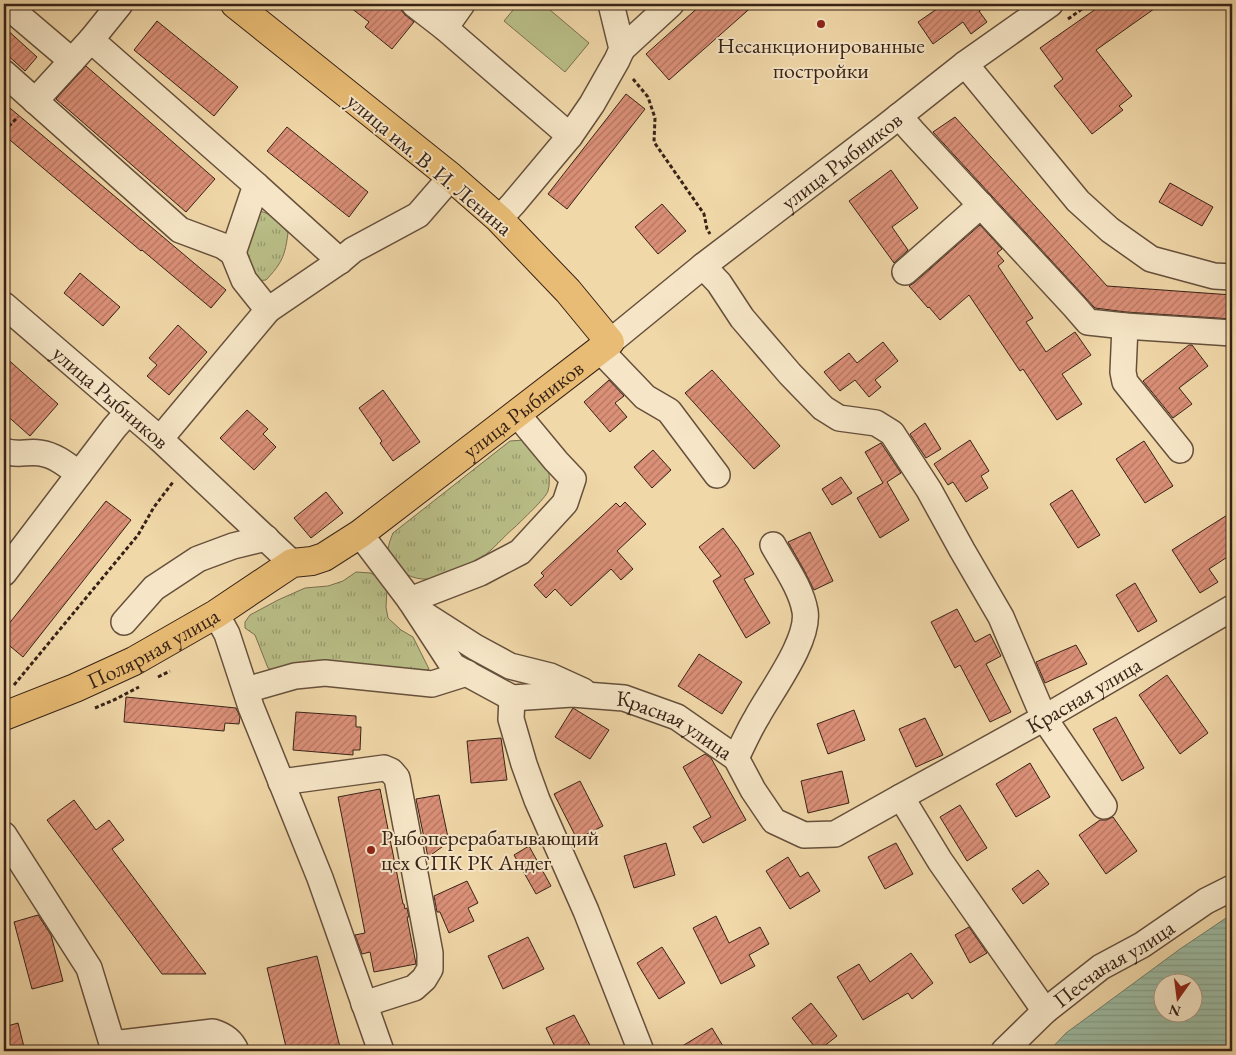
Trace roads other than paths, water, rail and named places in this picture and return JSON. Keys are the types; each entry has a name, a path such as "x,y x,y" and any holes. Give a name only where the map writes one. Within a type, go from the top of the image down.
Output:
{"main road":[{"name":"улица им. В. И. Ленина","path":"239,5 451,176 499,219 568,291 605,346"},
{"name":"улица Рыбников","path":"292,562 312,561 324,557 360,534 605,346"},
{"name":"Полярная улица","path":"4,716 75,688 134,661 216,614 292,562"}],"street":[{"path":"5,4 72,61"},
{"path":"35,101 91,40 120,4"},
{"path":"414,4 445,28 570,136"},
{"path":"445,28 462,4"},
{"path":"611,4 619,54"},
{"path":"499,219 570,136 592,104 619,54 670,4"},
{"name":"улица Рыбников","path":"605,346 713,258 965,64 1050,4"},
{"path":"91,40 340,261"},
{"path":"965,64 1078,200 1110,230 1151,260 1214,276 1232,277"},
{"path":"4,73 180,230 223,246 233,253 244,280 268,310"},
{"path":"899,116 1088,322 1232,333"},
{"path":"160,440 268,310 353,250 418,215 451,176"},
{"path":"233,253 256,185"},
{"path":"905,272 981,205"},
{"path":"713,258 719,283 742,318 790,374 823,408 838,418 876,423 892,433 929,490 1000,617 1044,718 1104,806"},
{"name":"улица Рыбников","path":"4,305 160,440 292,562"},
{"path":"1125,326 1123,372 1125,382 1180,450"},
{"path":"605,346 645,398 669,411 717,475"},
{"path":"4,572 128,412"},
{"path":"412,604 480,573 520,552 565,503 573,479 517,414"},
{"path":"4,451 12,454 41,452 60,460 79,474"},
{"path":"360,534 412,604 453,666 512,698 511,719 537,800 586,911 641,1051"},
{"path":"124,622 154,588 198,559 234,546 266,538"},
{"path":"736,758 756,717 782,677 802,634 805,613 802,598 774,545"},
{"path":"412,604 475,647 510,666 550,676 592,695"},
{"name":"Красная улица","path":"512,698 572,694 624,698 677,717 736,758 753,790 774,821 804,835 835,834 1044,718 1232,608"},
{"path":"216,614 227,634 281,782 320,878 381,1051"},
{"path":"246,690 295,676 325,673 432,684 467,674"},
{"path":"281,782 384,768 396,778 430,952 430,968 424,980 414,988 364,1004"},
{"path":"901,797 940,861 1045,1010"},
{"path":"4,835 89,968 109,1046 213,1032 223,1035 236,1051"},
{"name":"Песчаная улица","path":"1004,1051 1045,1010 1101,967 1142,946 1206,901 1232,888"}],"place":[{"name":"Несанкционированные постройки","path":"821,24"},
{"name":"Рыбоперерабатывающий цех СПК РК Андег","path":"371,850"}]}
